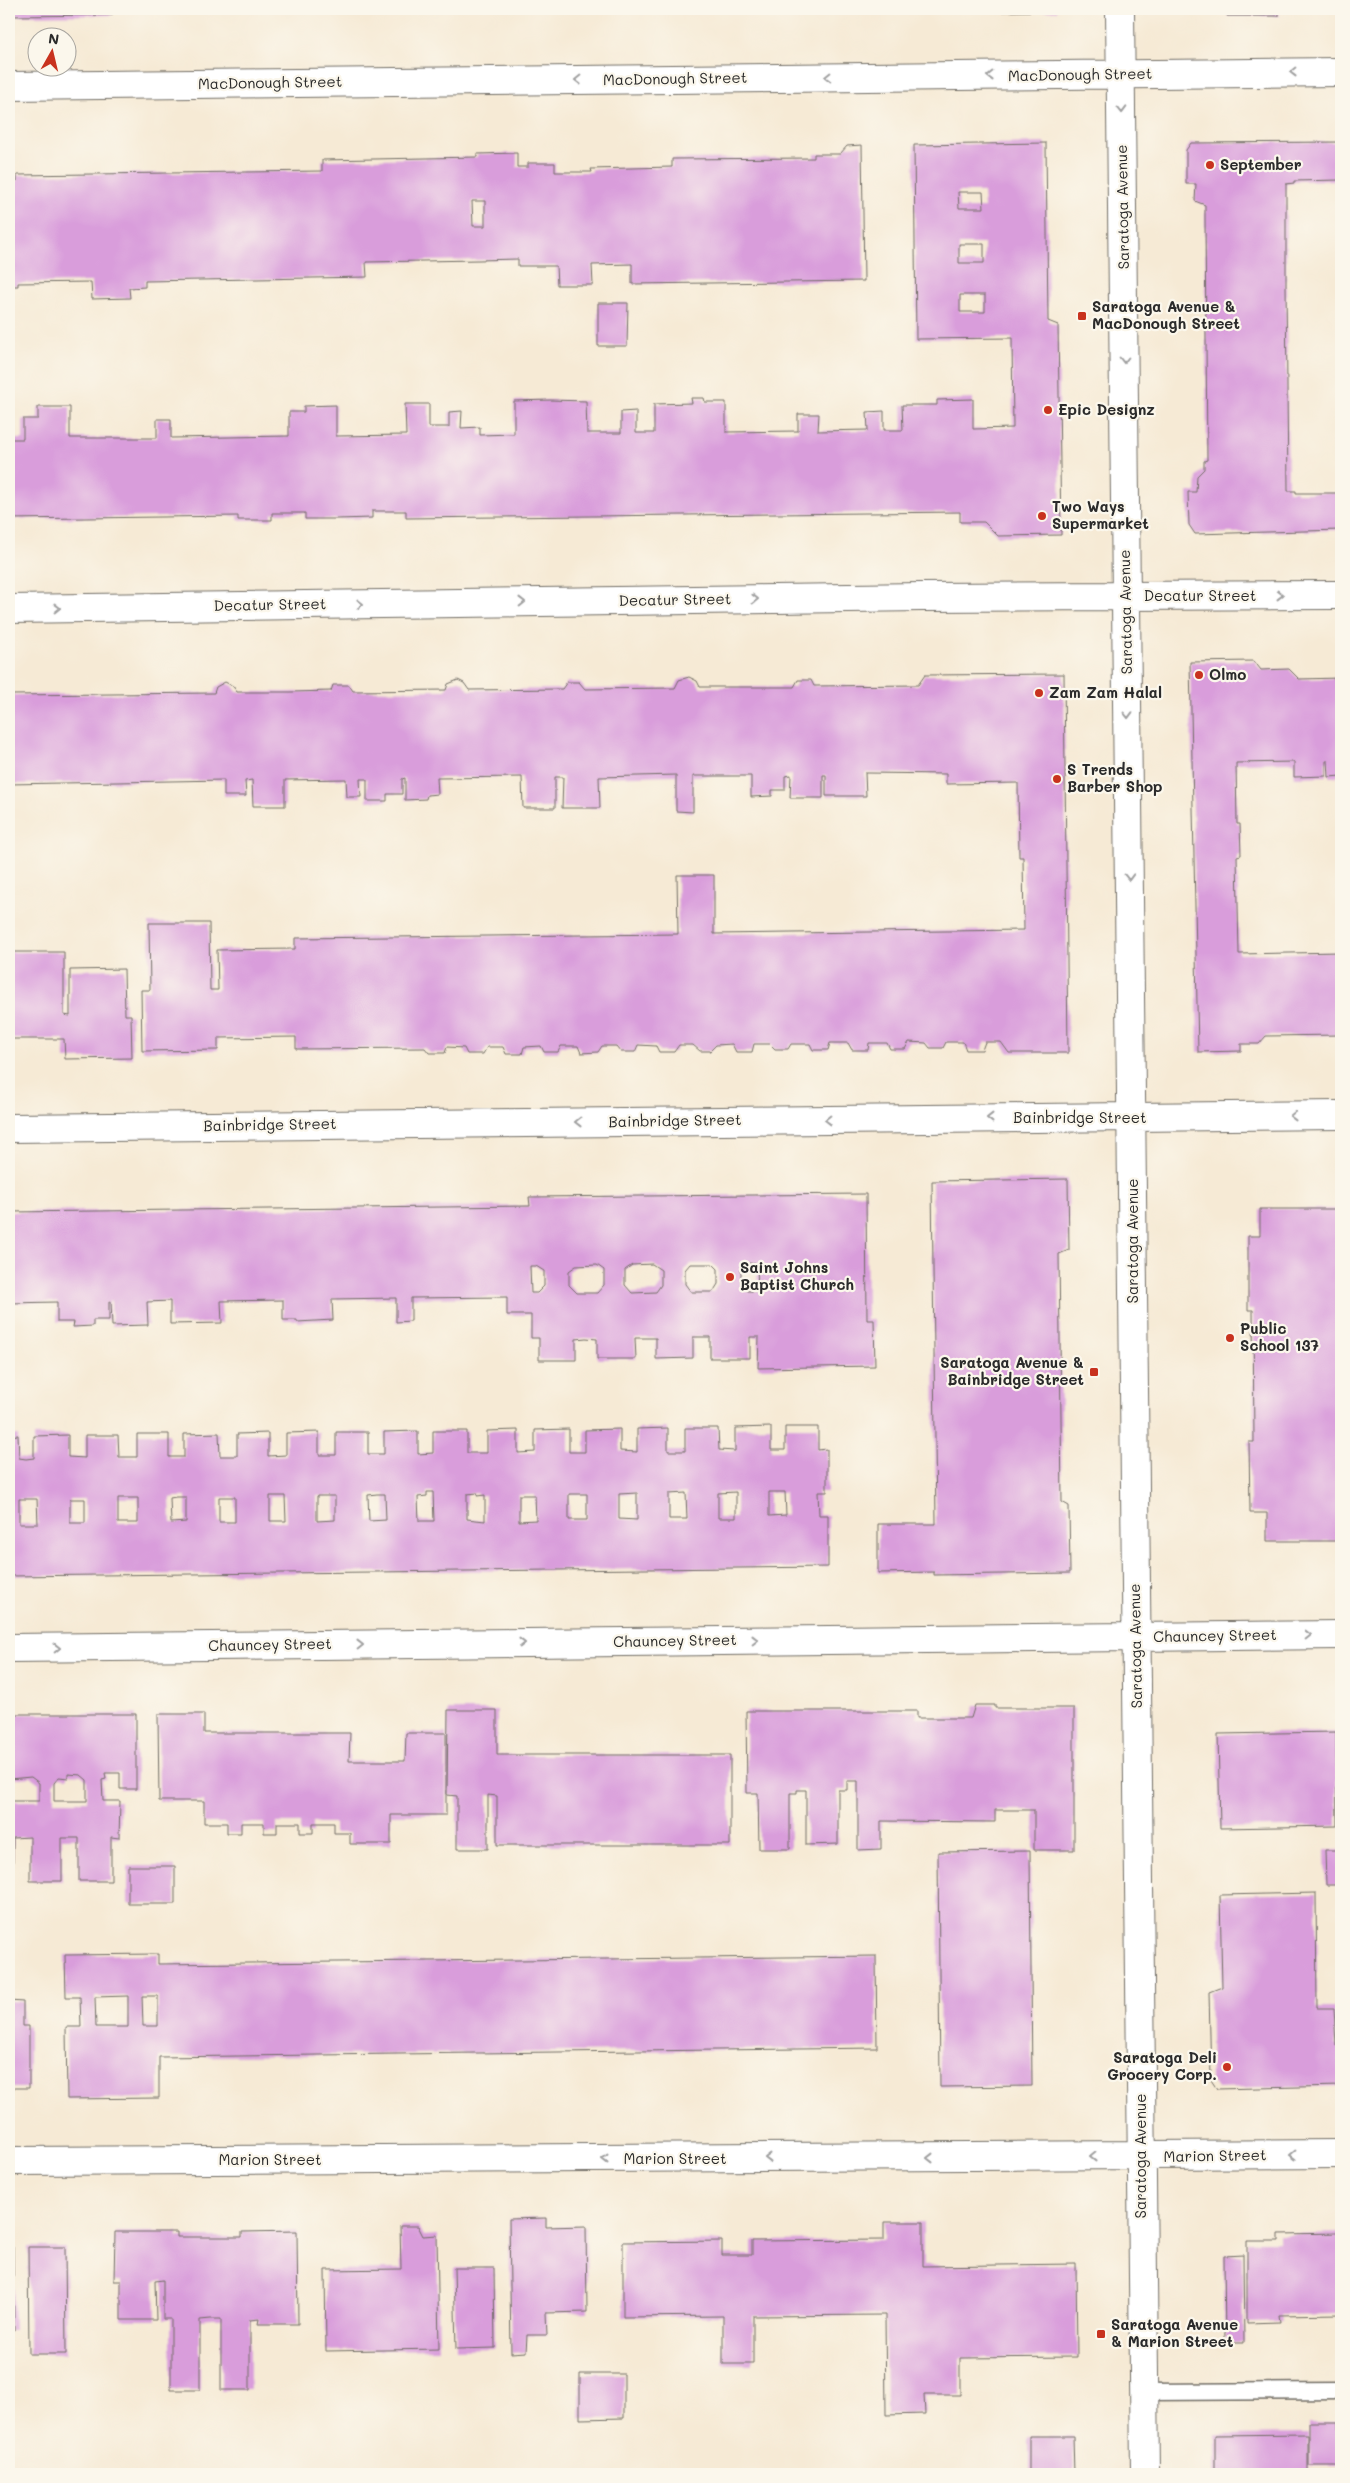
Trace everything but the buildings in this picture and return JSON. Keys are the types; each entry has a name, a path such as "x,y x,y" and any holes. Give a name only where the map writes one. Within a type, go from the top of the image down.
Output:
{"street":[{"name":"Saratoga Avenue","path":"1120,9 1145,2474"},
{"name":"MacDonough Street","path":"9,86 1341,72"},
{"name":"Decatur Street","path":"9,609 922,597 1341,595"},
{"name":"Bainbridge Street","path":"9,1128 1341,1115"},
{"name":"Chauncey Street","path":"9,1648 1341,1635"},
{"name":"Marion Street","path":"9,2161 1341,2154"}],"lane":[{"path":"1144,2392 1341,2391"}],"place":[{"name":"September","path":"1210,165"},
{"name":"Saratoga Avenue & MacDonough Street","path":"1082,316"},
{"name":"Epic Designz","path":"1048,410"},
{"name":"Two Ways Supermarket","path":"1042,516"},
{"name":"Olmo","path":"1199,675"},
{"name":"Zam Zam Halal","path":"1039,693"},
{"name":"S Trends Barber Shop","path":"1057,779"},
{"name":"Saint Johns Baptist Church","path":"730,1277"},
{"name":"Public School 137","path":"1230,1338"},
{"name":"Saratoga Avenue & Bainbridge Street","path":"1094,1372"},
{"name":"Saratoga Deli Grocery Corp.","path":"1227,2067"},
{"name":"Saratoga Avenue & Marion Street","path":"1101,2334"}]}
